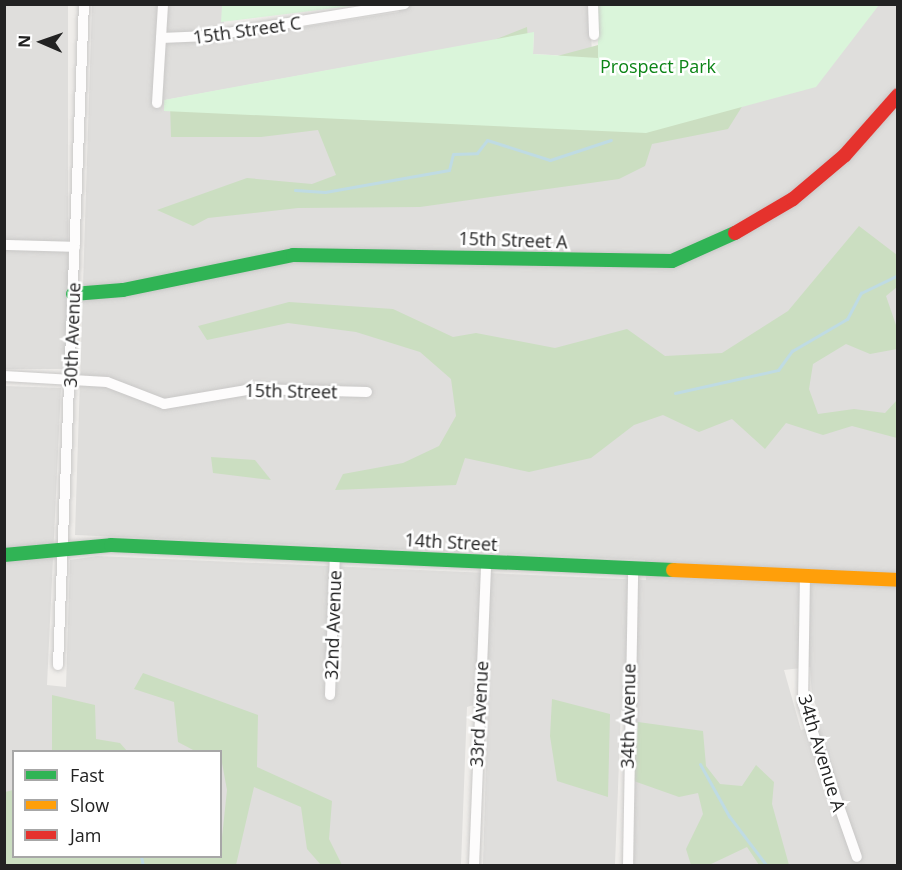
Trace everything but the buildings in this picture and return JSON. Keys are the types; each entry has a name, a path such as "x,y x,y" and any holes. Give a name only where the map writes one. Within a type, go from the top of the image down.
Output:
{"street":[{"name":"30th Avenue","path":"58,665 84,4"},
{"path":"157,103 163,4"},
{"name":"15th Street C","path":"161,38 208,36 404,4"},
{"path":"592,4 594,35"},
{"name":"15th Street A","path":"73,294 123,290 292,255 672,261 707,249 793,199 845,155 897,95"},
{"path":"4,245 75,247"},
{"name":"15th Street","path":"4,376 113,383 164,404 253,389 367,392"},
{"name":"14th Street","path":"4,555 64,550 99,544 897,580"},
{"name":"32nd Avenue","path":"330,695 336,555"},
{"name":"33rd Avenue","path":"474,866 486,562"},
{"name":"34th Avenue","path":"628,866 633,567"},
{"name":"34th Avenue A","path":"805,576 803,704 857,857"}],"shaded area":[{"path":"5,5 68,5 68,369 5,369"},
{"path":"92,5 222,5 226,39 399,12 398,5 590,5 592,57 533,54 534,33 165,100 646,133 879,5 897,5 897,865 634,865 635,717 621,710 615,865 483,865 488,701 467,707 461,865 5,866 5,386 61,388 47,685 66,687 70,560 97,556 646,580 645,560 75,535","holes":["810,667 812,696 823,723 801,730 784,670"]}],"green space":[{"path":"222,4 360,5 221,22"},
{"name":"Prospect Park","path":"598,5 879,5 816,87 646,133 164,111 164,100 534,32 533,54 598,58"},
{"path":"527,27 529,55 546,59 602,44 753,89 728,129 652,144 645,166 619,179 420,207 298,208 208,218 193,226 157,210 247,178 312,184 336,175 318,130 261,137 171,137 170,103 486,43"},
{"path":"859,226 897,255 897,287 886,296 897,328 897,349 870,354 846,344 813,364 809,389 818,414 854,409 885,413 897,400 897,438 852,426 823,435 786,423 765,449 732,419 699,432 663,415 634,425 591,458 529,472 465,458 456,485 335,490 343,474 403,463 439,446 456,416 451,379 420,352 356,332 288,323 207,340 198,326 289,302 393,309 453,337 476,333 555,348 627,329 665,356 722,353 788,311"},
{"path":"211,457 255,460 271,480 213,473"},
{"path":"143,673 258,715 257,767 332,801 329,839 342,865 321,865 307,849 301,807 254,787 236,865 5,865 5,792 12,790 12,858 222,858 227,790 222,750 193,750 178,742 174,702 134,689"},
{"path":"52,695 95,705 96,739 120,743 126,750 52,750"},
{"path":"552,699 610,714 608,797 557,781 550,736"},
{"path":"638,722 703,731 706,766 720,784 742,786 756,765 774,782 772,804 789,865 759,865 747,847 709,865 691,865 686,849 703,814 698,793 679,797 631,780"}],"waterway":[{"path":"295,190 325,192 449,170 453,154 477,153 487,140 550,160 611,140"},
{"path":"675,393 778,370 792,351 847,319 861,293 898,275"},
{"path":"700,764 729,816 767,866"},
{"path":"141,858 143,866"}],"traffic: fast":[{"path":"73,294 123,290 293,255 672,261 735,233"},
{"path":"4,555 111,545 673,570"}],"traffic: slow":[{"path":"673,570 898,580"}],"traffic: jam":[{"path":"735,233 793,199 845,155 898,95"}]}
